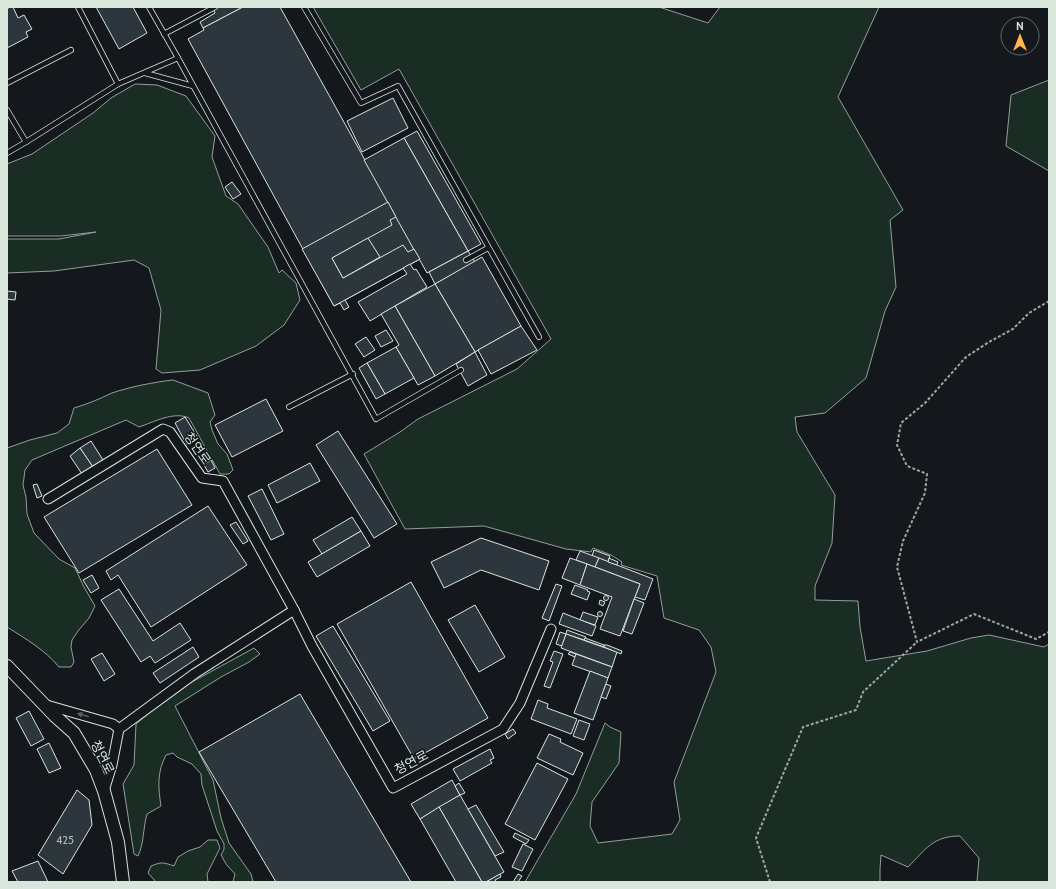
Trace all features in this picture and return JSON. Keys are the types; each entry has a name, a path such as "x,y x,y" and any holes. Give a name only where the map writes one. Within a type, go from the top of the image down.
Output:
{"main road":[{"name":"청연로","path":"7,666 43,704 74,733 96,770 104,791 118,842 123,882"},
{"name":"청연로","path":"7,675 12,677 34,694"}],"street":[{"name":"청연로","path":"48,499 163,429 170,432 202,478 223,481 294,610 312,646 393,788 504,729 520,703 551,629"},
{"name":"청연로","path":"104,791 112,765 119,729 194,674 294,610"},
{"name":"청연로","path":"43,704 113,724 119,729"}],"lane":[{"path":"78,7 118,84"},
{"path":"149,7 353,374 376,419 461,370"},
{"path":"164,34 216,7"},
{"path":"304,7 360,103 398,86 539,337"},
{"path":"7,83 71,50"},
{"path":"7,152 26,142 118,84 178,58"},
{"path":"145,73 193,86"},
{"path":"7,110 26,142"},
{"path":"466,260 488,248"},
{"path":"289,407 353,374"}],"path":[{"path":"917,642 897,567 903,541 925,493 927,474 907,466 897,445 901,423 925,404 966,357 989,342 1014,329 1028,314 1049,301"},
{"path":"770,882 756,838 803,727 856,710 863,692 917,642 974,614 1036,639 1049,632"}],"green space":[{"path":"313,7 659,7 708,23 720,7 879,7 838,97 903,210 890,220 896,287 885,311 866,378 825,413 795,417 797,432 835,495 832,543 815,586 815,600 858,601 860,627 866,661 927,651 971,638 989,635 1044,647 1049,644 1049,882 977,882 979,858 960,836 943,838 936,841 925,849 908,867 881,855 880,882 525,882 576,794 605,723 621,732 619,763 592,802 590,826 598,843 672,834 680,820 674,782 716,672 711,647 699,630 664,618 657,576 621,565 622,562 611,555 593,548 591,552 566,549 484,526 405,529 364,454 418,419 517,369 551,339 399,69 361,90"},
{"path":"1049,80 1049,171 1006,146 1011,95"},
{"path":"135,84 157,85 186,96 215,136 212,157 226,196 238,204 268,247 279,273 282,270 296,283 300,300 284,325 256,346 200,370 162,373 156,369 161,310 149,268 134,260 54,271 7,273 7,239 59,239 96,232 61,236 7,236 7,164 32,154 93,113 111,98"},
{"path":"173,380 208,393 215,415 210,422 212,430 218,444 227,454 233,470 229,474 220,474 189,418 183,416 171,416 139,427 126,420 32,460 25,470 23,485 26,497 27,514 34,533 59,559 75,568 95,606 89,618 72,640 71,647 74,662 71,667 59,667 54,661 28,640 7,627 7,448 57,433 69,424 74,408 119,391 142,385"},
{"path":"254,648 260,654 175,706 213,780 221,818 229,843 251,874 253,882 233,882 235,874 226,864 221,855 224,849 224,844 217,831 202,785 201,774 192,764 177,757 173,753 166,755 161,767 159,792 161,806 147,814 140,851 138,856 134,854 123,784 134,765 136,724 192,682"},
{"path":"208,840 217,840 220,848 207,874 208,882 156,882 148,873 151,866 157,864 165,863 174,866 178,857 188,851 200,847"}],"building":[{"path":"13,7 18,18 24,15 32,29 26,32 28,37 7,48 7,9"},
{"path":"96,7 133,7 147,33 119,49"},
{"path":"212,7 243,7 203,28 200,22 215,13"},
{"path":"243,7 280,7 420,259 345,300 349,307 344,310 340,303 334,306 188,39 204,30 203,28"},
{"path":"393,98 408,128 362,152 347,121"},
{"path":"417,131 481,244 468,251 404,138"},
{"path":"404,138 468,251 427,273 364,160"},
{"path":"232,182 241,194 233,199 225,187"},
{"path":"388,202 396,217 390,220 392,225 332,258 343,278 403,245 408,252 414,249 420,259 334,306 302,249"},
{"path":"368,238 380,257 343,278 332,258"},
{"path":"468,251 475,262 435,284 429,272"},
{"path":"482,257 521,326 475,352 435,284"},
{"path":"410,264 414,270 416,269 427,287 370,321 358,302 407,274 403,268"},
{"path":"435,284 475,352 435,376 395,306"},
{"path":"7,291 16,292 15,300 7,299"},
{"path":"395,306 435,376 418,385 396,347 399,345 381,314"},
{"path":"521,326 537,350 491,374 478,350"},
{"path":"386,330 393,341 381,347 375,336"},
{"path":"366,337 375,350 364,357 355,344"},
{"path":"396,347 414,378 385,394 367,363"},
{"path":"475,352 487,375 468,386 456,364"},
{"path":"367,363 385,394 376,399 359,368"},
{"path":"266,399 283,431 232,457 215,425"},
{"path":"185,417 198,438 187,445 175,423"},
{"path":"338,431 397,524 374,538 316,445"},
{"path":"91,441 103,460 93,467 80,448"},
{"path":"80,448 93,467 82,474 70,456"},
{"path":"157,449 192,505 79,573 44,517"},
{"path":"211,460 215,468 208,472 204,465"},
{"path":"310,463 320,481 277,503 268,485"},
{"path":"37,484 42,496 37,498 33,485"},
{"path":"262,489 284,534 271,540 248,496"},
{"path":"208,506 247,565 151,627 118,575 111,580 106,571"},
{"path":"352,517 361,531 322,554 313,540"},
{"path":"236,522 248,541 243,544 230,525"},
{"path":"361,531 370,546 317,577 308,562"},
{"path":"481,538 549,561 539,590 481,570 444,588 431,562"},
{"path":"594,550 610,556 608,562 592,556"},
{"path":"580,551 599,558 595,567 576,560"},
{"path":"570,558 587,564 580,585 562,578"},
{"path":"599,558 653,579 645,600 635,597 640,584 595,567"},
{"path":"609,558 618,562 617,565 608,562"},
{"path":"587,564 640,584 620,636 600,629 612,597 580,585"},
{"path":"92,575 99,588 91,593 83,580"},
{"path":"411,582 488,718 414,759 337,624"},
{"path":"556,584 562,586 549,621 542,618"},
{"path":"575,585 590,592 587,600 571,594"},
{"path":"119,589 153,641 180,623 191,640 155,663 150,656 141,662 101,600"},
{"path":"604,596 608,596 608,600 604,600"},
{"path":"634,599 644,603 632,634 623,631"},
{"path":"600,600 605,602 603,606 599,604"},
{"path":"475,605 505,657 479,672 448,620"},
{"path":"583,612 598,617 595,625 580,620"},
{"path":"598,612 602,612 602,616 598,616"},
{"path":"563,613 596,626 592,636 559,624"},
{"path":"333,626 390,721 373,731 316,636"},
{"path":"567,630 586,637 584,640 566,634"},
{"path":"560,632 566,634 562,646 556,644"},
{"path":"566,634 617,652 612,667 561,648"},
{"path":"585,638 604,645 604,647 584,640"},
{"path":"604,645 622,651 621,654 604,647"},
{"path":"193,647 199,657 160,683 153,673"},
{"path":"554,651 563,654 550,688 544,686 553,662 550,661"},
{"path":"570,652 576,654 575,657 568,654"},
{"path":"102,653 115,674 104,681 91,659"},
{"path":"576,654 612,667 608,678 572,665"},
{"path":"590,671 608,678 593,720 574,713"},
{"path":"606,684 611,686 606,699 601,697"},
{"path":"300,694 411,882 276,882 199,752"},
{"path":"538,700 548,704 547,708 577,719 571,734 531,719"},
{"path":"29,711 44,739 31,746 16,718"},
{"path":"579,720 590,724 584,740 573,736"},
{"path":"513,729 516,733 508,739 505,734"},
{"path":"549,734 561,739 560,742 583,753 573,775 537,758"},
{"path":"49,743 61,768 49,773 37,749"},
{"path":"490,749 494,758 490,760 492,763 460,781 453,769"},
{"path":"537,763 568,779 535,840 505,824"},
{"path":"452,780 460,795 420,819 411,804"},
{"path":"459,783 465,793 460,795 455,786"},
{"path":"77,790 89,800 92,825 63,874 38,855"},
{"path":"460,795 504,872 486,882 482,882 439,807"},
{"path":"476,805 504,852 495,856 468,809"},
{"path":"439,807 482,882 456,882 420,819"},
{"path":"515,833 529,840 526,844 513,837"},
{"path":"523,844 533,849 522,871 512,867"},
{"path":"38,861 48,882 18,882 12,871"},
{"path":"500,874 501,877 495,880 497,882 486,882"},
{"path":"518,874 522,876 518,882 513,882"}]}
